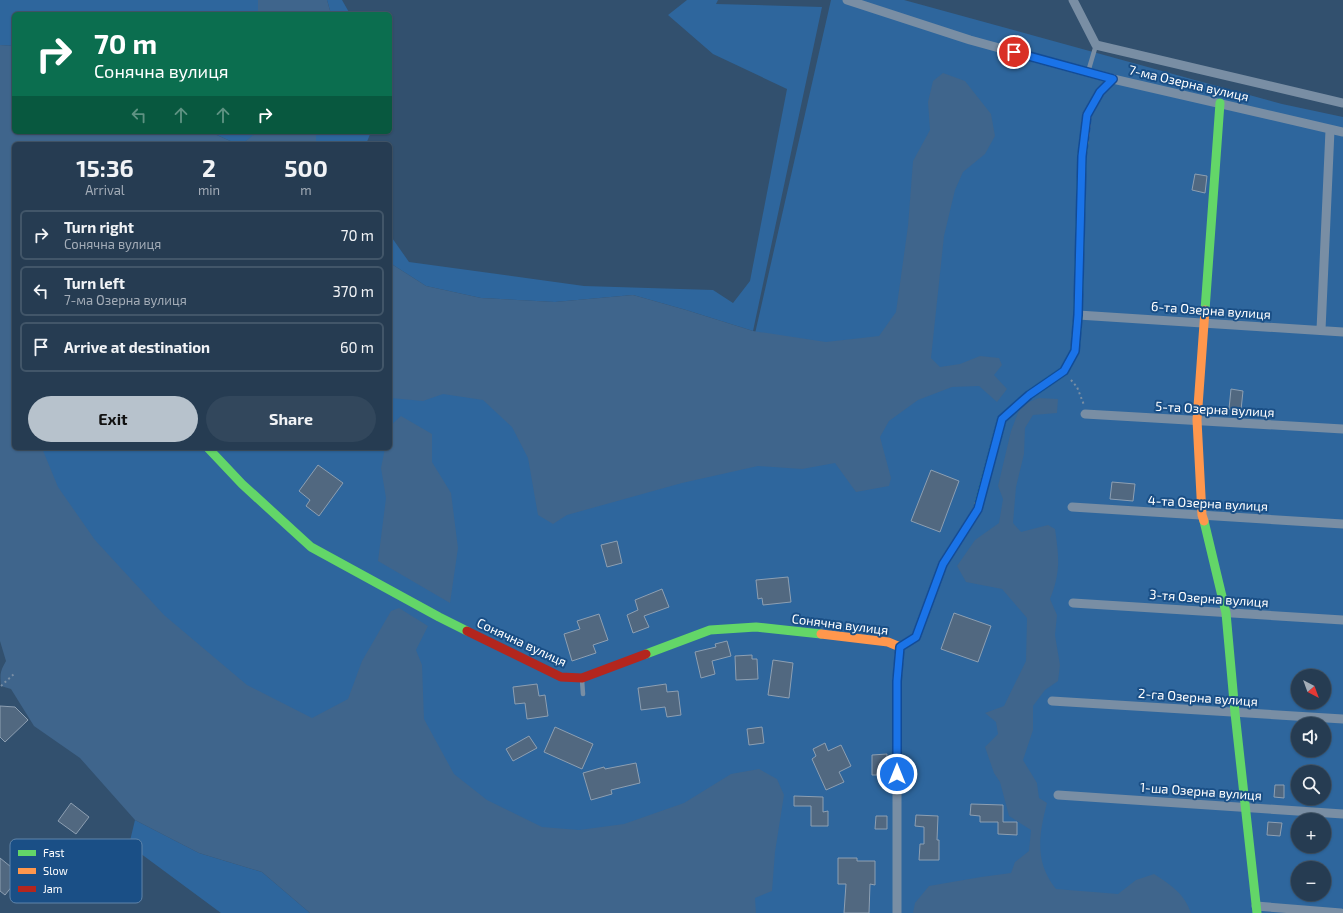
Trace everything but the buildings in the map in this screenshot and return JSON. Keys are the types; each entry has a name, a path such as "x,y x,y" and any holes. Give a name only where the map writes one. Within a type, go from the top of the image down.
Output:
{"street":[{"name":"7-ма Озерна вулиця","path":"847,0 970,40 1113,79 1343,132"},
{"path":"1073,0 1096,45 1343,103"},
{"name":"Сонячна вулиця","path":"900,647 916,637 943,564 978,509 1002,419 1029,395 1064,371 1075,351 1078,315 1082,156 1087,115 1100,92 1113,79"},
{"path":"1220,103 1197,420 1202,515 1226,613 1235,713 1257,910 1341,913"},
{"path":"1321,330 1330,130"},
{"name":"6-та Озерна вулиця","path":"1078,315 1343,332"},
{"name":"5-та Озерна вулиця","path":"1085,414 1343,429"},
{"name":"Сонячна вулиця","path":"210,450 242,484 311,547 440,617 561,677 582,678 710,630 756,627 888,642 900,647"},
{"name":"4-та Озерна вулиця","path":"1072,507 1343,524"},
{"name":"3-тя Озерна вулиця","path":"1072,602 1343,620"},
{"name":"Сонячна вулиця","path":"896,913 897,681 900,647"},
{"name":"2-га Озерна вулиця","path":"1052,701 1343,719"},
{"name":"1-ша Озерна вулиця","path":"1058,795 1343,814"}],"lane":[{"path":"1088,72 1096,45"},
{"path":"582,678 583,694"}],"path":[{"path":"1064,371 1078,387 1084,403 1085,414"},
{"path":"1,686 15,673"}],"shaded area":[{"path":"0,0 258,0 258,12 12,12 12,46 0,45"},
{"path":"258,0 327,0 330,12 258,12"},
{"path":"327,0 342,0 349,12 330,12"},
{"path":"687,0 718,0 716,4 822,7 753,331 633,295 555,302 481,298 426,286 392,264 392,238 409,262 584,286 713,290 733,303 750,281 787,89 713,54 668,15"},
{"path":"831,0 904,0 1282,104 1343,117 1343,913 579,913 220,705 18,450 392,450 392,283 751,351"},
{"path":"0,45 12,46 12,134 214,134 232,142 12,142 12,450 43,450 58,487 95,540 164,615 247,685 312,718 348,699 362,661 391,611 399,608 428,626 416,650 422,665 424,719 454,774 487,800 542,827 579,830 624,824 684,803 731,774 759,769 777,779 784,795 775,852 772,891 755,898 756,913 310,913 262,872 199,853 135,820 80,758 34,726 11,689 1,686 1,673 6,661 0,641"},
{"path":"943,73 965,81 991,114 995,136 985,154 963,172 955,190 944,236 931,358 940,367 960,364 980,356 999,358 1002,365 994,375 1007,389 997,402 979,386 952,387 918,400 889,421 880,437 891,478 889,486 856,492 835,463 802,469 758,466 682,483 567,515 553,524 538,515 528,458 512,427 483,400 443,394 423,401 392,398 392,264 426,286 481,298 555,302 633,295 753,331 826,342 879,336 896,312 908,226 913,161 930,130 928,102 933,81"},
{"path":"214,134 256,134 245,142 232,142"},
{"path":"254,134 316,134 316,142 244,142"},
{"path":"316,134 370,134 367,142 316,142"},
{"path":"1039,398 1058,399 1057,413 1033,415 1025,428 1024,454 1016,487 1013,523 1021,532 1048,525 1055,529 1057,548 1058,564 1056,581 1050,599 1057,615 1055,635 1060,665 1058,681 1045,690 1033,706 1033,730 1023,760 1037,783 1039,798 1047,803 1042,826 1040,848 1044,869 1056,889 1118,894 1136,880 1154,874 1181,895 1191,913 913,913 915,903 929,886 1011,873 1015,862 1029,851 1031,830 1009,816 1000,782 994,773 985,747 998,734 996,722 985,713 1004,706 1026,661 1027,618 1002,589 966,582 957,566 975,540 999,523 1003,499 998,486 1011,431 1021,405"},
{"path":"401,416 432,434 432,462 451,493 458,548 450,603 378,561 386,498 381,468 385,450 392,450 392,424"},
{"path":"135,820 199,853 262,872 310,913 221,913 142,855 142,839 130,839"}],"traffic: fast":[{"path":"1205,310 1220,103"},
{"path":"979,504 1002,419 1029,395 1064,371 1075,351 1078,315 1082,156 1084,142"},
{"path":"210,450 242,484 311,547 467,631"},
{"path":"1204,521 1226,613 1235,713 1257,913"},
{"path":"646,654 710,630 756,627 821,634"}],"traffic: slow":[{"path":"1084,142 1087,115 1100,92 1113,79"},
{"path":"1204,521 1202,515 1197,420 1205,310"},
{"path":"821,634 888,642 900,647 916,637 943,564 978,509 979,504"}],"traffic: jam":[{"path":"467,631 561,677 582,678 646,654"}],"route":[{"path":"897,774 897,681 900,647 916,637 943,564 978,509 1002,419 1029,395 1064,371 1075,351 1078,315 1082,156 1087,115 1100,92 1113,79 1014,52"}]}
